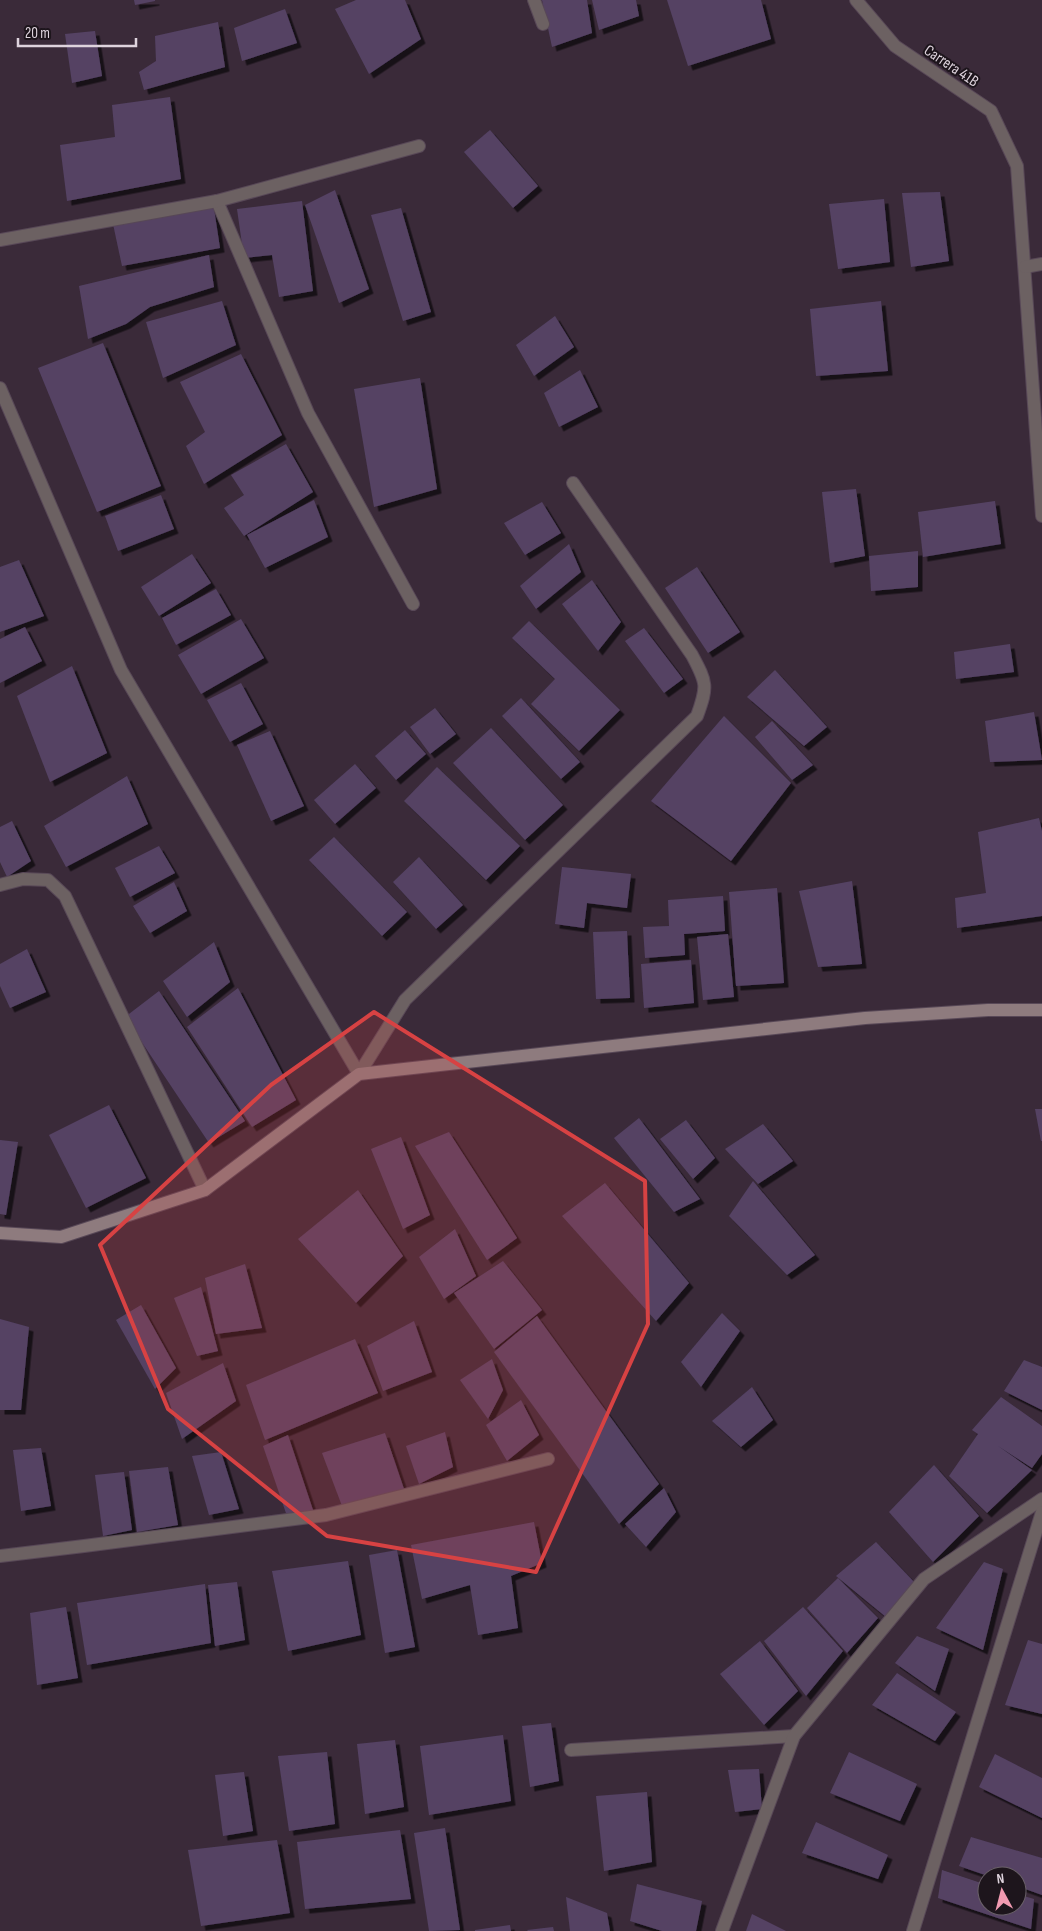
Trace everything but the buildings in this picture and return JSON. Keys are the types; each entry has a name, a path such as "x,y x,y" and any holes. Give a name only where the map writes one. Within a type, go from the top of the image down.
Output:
{"main road":[{"path":"0,1233 61,1237 205,1190 359,1074 865,1018 988,1010 1042,1010"}],"street":[{"path":"534,0 543,24"},
{"name":"Carrera 41B","path":"856,0 895,46 990,111 1017,166 1025,267"},
{"path":"0,240 217,201 419,146"},
{"path":"217,201 308,413 413,604"},
{"path":"1042,264 1025,267 1042,516"},
{"path":"0,388 121,670 359,1074 405,1000 697,716 704,696 704,677 692,655 573,483"},
{"path":"0,885 23,879 48,880 65,896 205,1190"},
{"path":"0,1556 326,1515 548,1459"},
{"path":"722,1931 794,1736 924,1579 1042,1499"},
{"path":"912,1931 1042,1512"},
{"path":"571,1750 794,1736"}],"highlighted area":[{"path":"374,1012 645,1181 648,1324 536,1572 327,1536 168,1409 100,1245 271,1085"}]}
